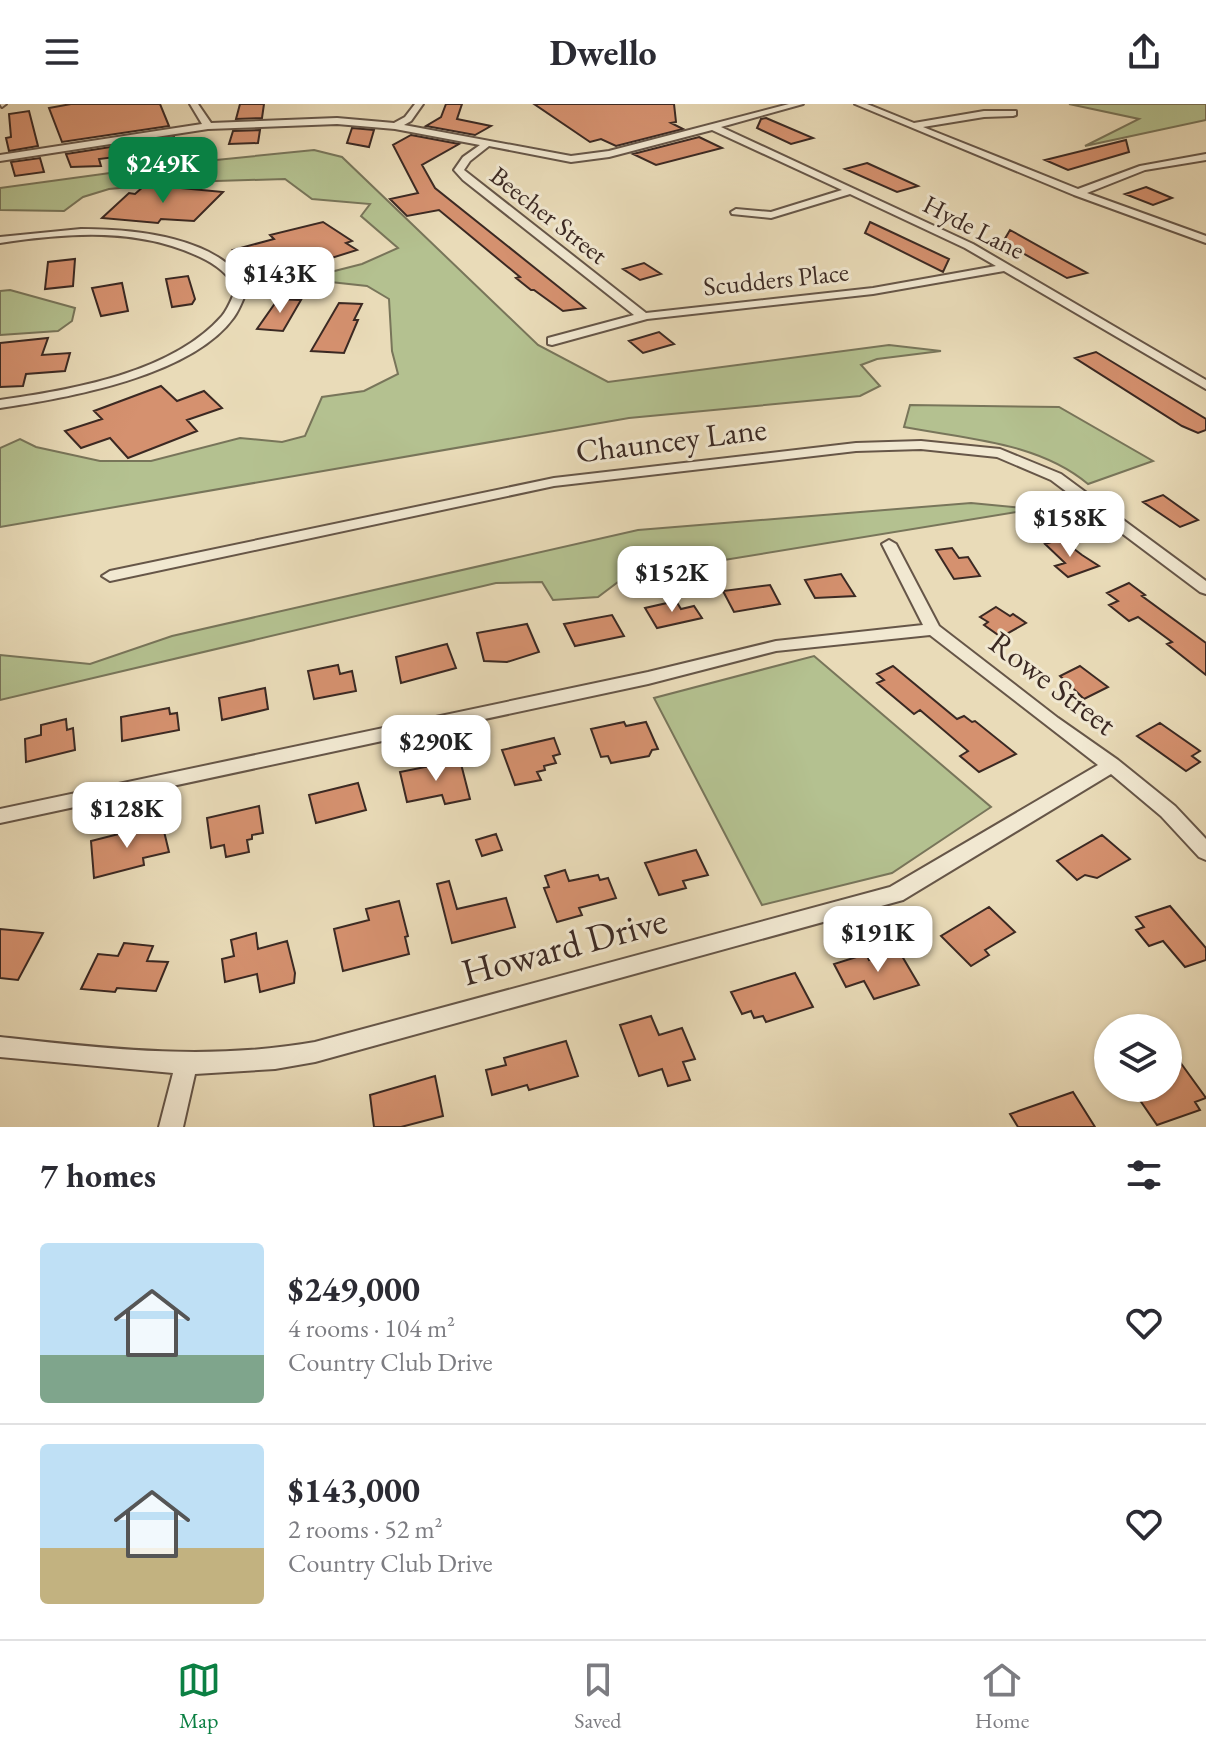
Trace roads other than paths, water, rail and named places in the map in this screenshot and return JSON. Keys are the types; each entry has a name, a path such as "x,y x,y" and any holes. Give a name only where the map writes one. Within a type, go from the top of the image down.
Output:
{"street":[{"path":"194,104 208,126"},
{"path":"395,126 408,119 419,104"},
{"path":"0,158 208,126 337,121 395,126 571,159 609,154 799,104"},
{"path":"859,104 1077,193 1206,240"},
{"path":"914,126 984,114 1013,113"},
{"name":"Hyde Lane","path":"713,127 1007,267 1206,385"},
{"name":"Beecher Street","path":"485,145 466,159 459,170 466,178 643,316"},
{"path":"1077,193 1143,168 1206,157"},
{"path":"736,212 771,215 850,191"},
{"path":"0,240 89,233 155,238 192,249 218,263 236,278 242,289 231,317 214,334 184,353 138,372 80,389 0,404"},
{"name":"Scudders Place","path":"552,341 643,316 887,289 970,277 1007,267"},
{"name":"Chauncey Lane","path":"110,576 554,482 856,447 921,445 1000,453 1056,477 1206,589"},
{"name":"Rowe Street","path":"889,544 933,629 1112,765 1168,811 1206,852"},
{"path":"0,816 648,678 776,646 933,629"},
{"name":"Howard Drive","path":"0,1047 186,1066 274,1061 315,1052 896,894 1112,765"},
{"path":"171,1127 186,1066"}]}
